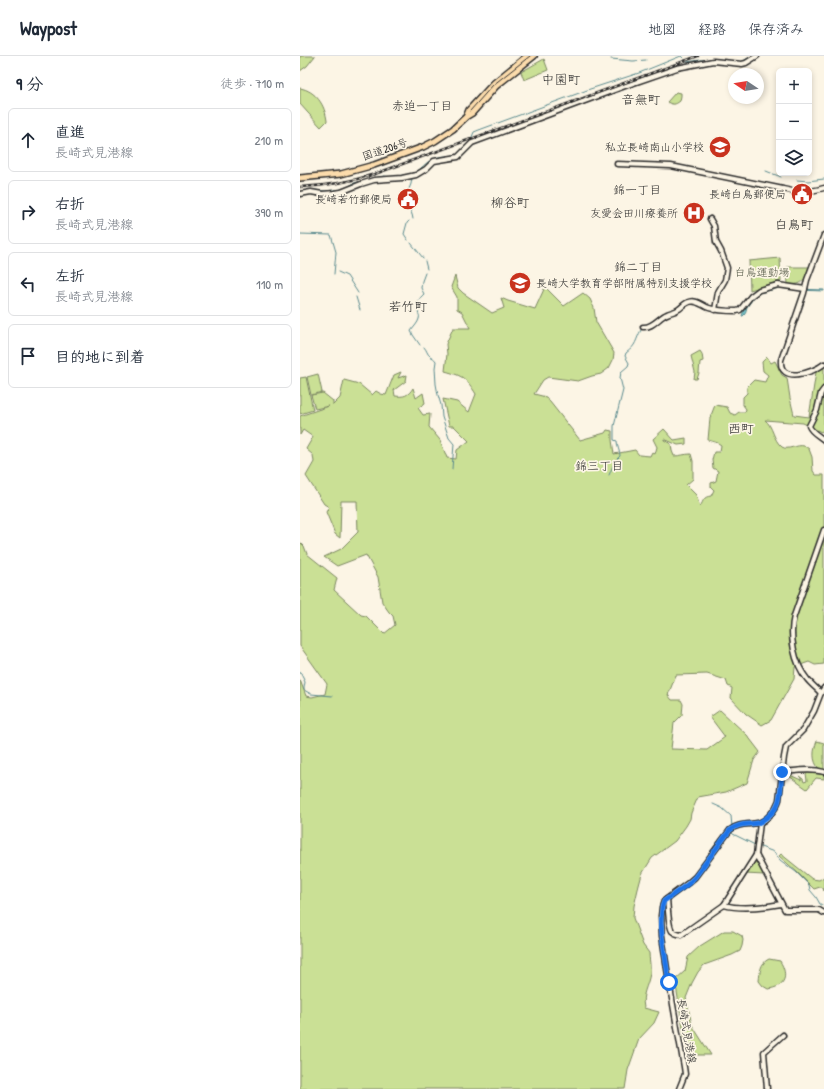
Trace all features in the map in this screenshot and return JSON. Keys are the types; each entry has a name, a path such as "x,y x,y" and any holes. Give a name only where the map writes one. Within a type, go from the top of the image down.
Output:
{"highway":[{"name":"国道206号","path":"300,178 341,174 374,165 435,141 453,129 494,83 527,56"},
{"name":"国道206号","path":"466,116 472,113 502,81 534,56"}],"street":[{"path":"300,194 311,192 322,194 335,193 374,180 402,178 416,175 426,169 434,161 458,157 474,142 628,85 688,65 713,61 742,64 757,56"},
{"path":"617,164 671,166 783,189 791,192 812,191 824,188"},
{"path":"710,219 714,226 716,242 727,268 725,280 718,292 715,310"},
{"path":"824,235 807,280 781,360 781,365 785,372 794,374 815,370 824,364"},
{"path":"643,327 646,328 659,321 666,314 678,310 690,301 710,309 737,311 740,310 751,296 759,290 778,285 805,288"},
{"path":"824,389 821,393 817,410 809,426 813,432 824,440"},
{"path":"821,692 806,679 794,650 791,632 794,616 824,530"},
{"path":"760,823 756,856 724,905 681,934 676,934 673,932 671,928 667,898 688,884 695,877 732,828 744,824 760,823 778,806 786,747 802,730 814,711 824,688"},
{"path":"782,772 807,770 824,772"},
{"path":"756,856 785,910 819,910 824,913"},
{"name":"長崎式見港線","path":"667,898 662,907 661,922 669,982 685,1074 679,1089"},
{"path":"724,905 733,908 781,904"},
{"path":"767,1089 764,1052 783,1035"}],"green space":[{"path":"300,56 315,56 307,66 300,71"},
{"path":"544,59 548,70 524,80 521,72"},
{"path":"300,88 311,92 322,104 327,121 321,127 300,104"},
{"path":"676,92 681,93 680,101 674,104 667,102"},
{"name":"白鳥運動場","path":"780,258 781,281 750,290 749,261"},
{"path":"787,267 809,267 803,281 797,284 788,284"},
{"path":"455,276 458,288 463,293 492,313 504,308 501,298 535,309 545,287 564,306 583,293 590,299 594,308 596,322 614,353 613,360 609,368 601,374 578,381 548,377 543,380 534,394 546,397 580,440 605,433 607,430 612,431 614,454 635,450 639,455 650,456 652,452 655,454 657,447 653,439 664,429 674,440 686,438 686,444 678,445 664,440 671,444 674,456 691,454 693,461 693,479 686,485 696,495 700,507 704,499 711,496 714,490 711,487 711,483 716,481 718,471 713,468 712,460 714,452 720,452 721,445 708,440 710,418 715,405 727,407 730,413 735,415 739,412 745,412 746,409 743,405 743,397 747,393 747,387 754,380 765,382 768,375 763,371 762,362 767,357 771,363 775,361 782,375 787,378 794,415 809,417 816,372 824,366 824,430 821,432 803,423 765,420 782,447 787,448 804,446 809,449 812,457 813,471 816,475 824,475 824,664 815,665 809,662 795,667 794,679 771,720 762,725 746,714 731,698 732,688 728,686 726,680 707,674 676,675 668,695 672,700 681,700 683,704 682,715 674,723 671,749 707,750 725,737 710,717 720,710 747,735 760,752 754,760 747,783 726,792 698,797 686,826 675,841 652,858 642,874 634,906 633,918 643,945 649,953 650,973 643,1003 644,1008 659,1012 654,1023 639,1039 628,1070 625,1089 300,1089 300,680 306,696 312,697 325,694 327,684 300,646 300,542 304,546 307,554 337,578 334,590 361,615 366,616 384,634 395,625 393,616 382,602 378,577 366,555 337,566 324,557 341,549 358,532 357,501 341,501 340,538 335,534 326,512 329,507 324,504 306,476 314,462 313,455 306,449 313,437 303,430 300,435 300,416 329,406 315,409 311,395 323,393 333,401 333,405 340,398 344,380 359,384 372,395 376,391 386,395 394,375 401,372 398,378 407,375 406,381 394,390 395,396 406,395 413,388 416,398 423,393 425,403 418,408 423,415 430,414 429,427 440,440 447,458 456,459 457,450 469,441 454,426 449,426 443,399 457,402 469,412 476,394 464,378 445,371 447,354 446,344 453,328 470,328 462,312 457,309 457,297 451,287"},
{"path":"700,351 703,361 700,362 697,379 694,379 695,372 691,356"},
{"path":"318,374 322,392 311,395 307,377"},
{"path":"306,377 313,410 300,414 300,378"},
{"path":"817,741 824,743 824,770 819,769 814,759"},
{"path":"806,773 823,774 824,779 816,778 807,789 789,776 790,775 801,780 799,776 803,779 804,782 807,781"},
{"path":"781,854 812,879 819,880 824,877 824,891 823,888 820,887 814,889 779,856"},
{"path":"756,859 764,875 745,874"},
{"path":"724,931 733,931 742,936 743,940 740,951 704,965 692,983 686,998 692,1025 711,1055 697,1055 685,1040 675,980 685,971 688,957 700,946"},
{"path":"769,959 780,961 783,966 785,976 782,983 774,988 768,989 759,981 762,965"}],"water":[{"path":"779,287 824,291 779,288 759,293 754,297 747,307 745,314 742,316 748,302 755,294 764,290"}],"waterway":[{"path":"472,137 474,132 590,89 639,73 681,56 684,59"},
{"path":"741,62 752,56"},
{"path":"611,59 633,61 646,60"},
{"path":"687,62 710,59 734,61"},
{"path":"463,149 470,141"},
{"path":"415,173 428,162 436,158 458,154"},
{"path":"766,171 781,177"},
{"path":"374,178 410,174"},
{"path":"409,189 412,178"},
{"path":"346,188 354,183 371,179"},
{"path":"797,180 808,181 824,179"},
{"path":"312,190 325,191 343,189"},
{"path":"406,193 405,198 413,219"},
{"path":"408,240 404,234 409,221"},
{"path":"300,234 331,235 336,252 334,274"},
{"path":"411,243 423,258"},
{"path":"425,261 427,269"},
{"path":"338,272 347,276 358,293"},
{"path":"420,345 411,331 419,319 417,305 420,298 424,294 421,288 425,273"},
{"path":"356,297 360,310"},
{"path":"609,475 615,461 620,456 617,441 614,440 614,426 623,390 620,378 621,372 628,366 629,363 625,356 626,353 634,345 641,330"},
{"path":"424,347 429,355 436,361 436,384 442,417 449,438 454,444 452,469"},
{"path":"300,672 305,682 304,690 311,694 332,696"},
{"path":"713,804 722,808 731,816 732,827"},
{"path":"732,831 733,834 755,845"},
{"path":"758,846 774,852 780,860 796,872 809,885 810,890 820,904 824,906"}],"tram line":[{"path":"470,111 493,85 530,56"}],"railway":[{"path":"300,187 338,183 375,174 698,56"}],"place":[{"name":"私立長崎南山小学校","path":"720,147"},
{"name":"長崎白鳥郵便局","path":"802,194"},
{"name":"長崎若竹郵便局","path":"408,199"},
{"name":"友愛会田川療養所","path":"694,213"},
{"name":"長崎大学教育学部附属特別支援学校","path":"520,283"}],"district":[{"name":"中園町","path":"561,79"},
{"name":"音無町","path":"641,99"},
{"name":"赤迫一丁目","path":"422,105"},
{"name":"錦一丁目","path":"637,189"},
{"name":"柳谷町","path":"510,202"},
{"name":"白鳥町","path":"794,224"},
{"name":"錦二丁目","path":"638,266"},
{"name":"若竹町","path":"408,306"},
{"name":"西町","path":"741,428"},
{"name":"錦三丁目","path":"599,465"}],"route":[{"path":"669,982 661,922 664,901 688,884 695,877 733,827 744,824 760,823 774,811 780,800 782,772"}]}
